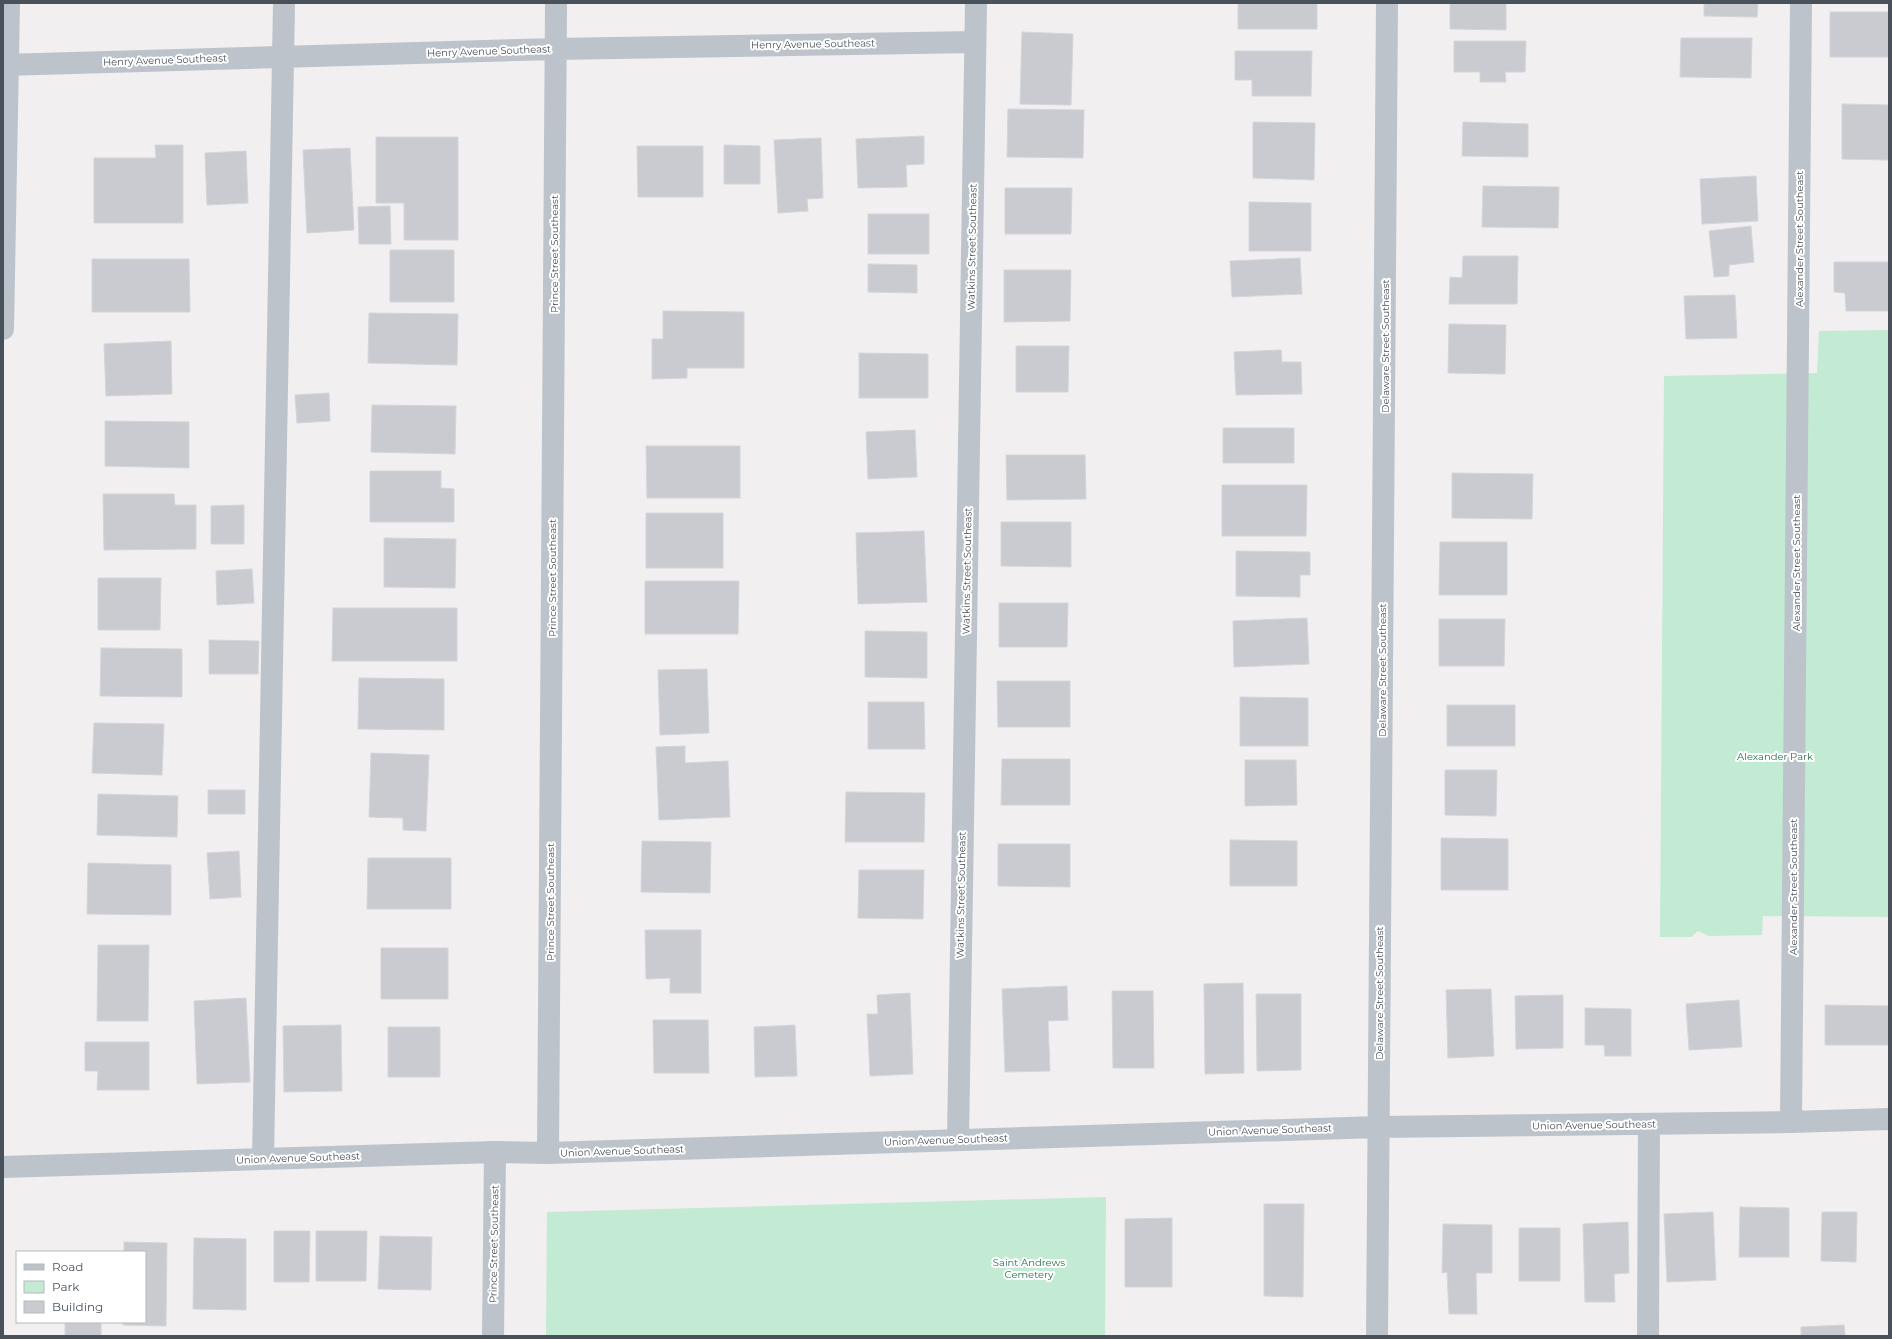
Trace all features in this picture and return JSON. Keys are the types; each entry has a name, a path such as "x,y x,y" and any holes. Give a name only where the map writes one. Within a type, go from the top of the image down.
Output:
{"street":[{"path":"3,329 6,65 9,3"},
{"path":"263,1160 284,3"},
{"name":"Prince Street Southeast","path":"548,1153 556,3"},
{"name":"Watkins Street Southeast","path":"958,1139 976,3"},
{"name":"Delaware Street Southeast","path":"1376,1336 1387,3"},
{"name":"Alexander Street Southeast","path":"1791,1122 1801,3"},
{"name":"Henry Avenue Southeast","path":"6,65 555,49 975,42"},
{"name":"Union Avenue Southeast","path":"3,1167 495,1152 548,1153 1378,1127 1791,1122 1889,1119"},
{"path":"1648,1336 1649,1124"},
{"name":"Prince Street Southeast","path":"493,1336 495,1152"}],"green space":[{"name":"Alexander Park","path":"1889,330 1889,917 1763,916 1762,935 1709,936 1698,931 1691,937 1660,937 1664,376 1817,373 1819,331"},
{"name":"Saint Andrews Cemetery","path":"1106,1197 1105,1336 546,1336 547,1212"}],"building":[{"path":"1238,3 1317,3 1317,29 1238,29"},
{"path":"1450,3 1506,3 1506,30 1450,29"},
{"path":"1704,3 1758,3 1757,17 1704,16"},
{"path":"1830,12 1889,12 1889,57 1830,57"},
{"path":"1022,32 1073,34 1071,105 1020,104"},
{"path":"1681,38 1752,38 1751,78 1680,77"},
{"path":"1454,41 1526,41 1525,72 1505,72 1506,82 1480,82 1480,72 1454,72"},
{"path":"1235,51 1312,51 1311,96 1252,96 1252,80 1235,80"},
{"path":"1842,104 1889,105 1889,160 1842,159"},
{"path":"1008,109 1084,110 1083,158 1007,157"},
{"path":"1253,122 1315,123 1314,180 1253,178"},
{"path":"1463,122 1528,124 1528,157 1462,156"},
{"path":"924,136 924,164 906,165 907,187 858,188 856,139"},
{"path":"376,137 458,137 458,240 404,240 404,203 376,203"},
{"path":"821,138 823,198 807,199 808,211 778,213 774,140"},
{"path":"155,145 183,145 183,223 94,223 94,158 156,158"},
{"path":"724,145 760,146 760,184 724,184"},
{"path":"637,146 703,146 703,197 638,197"},
{"path":"350,148 354,230 307,233 303,150"},
{"path":"246,151 248,203 207,205 205,153"},
{"path":"1756,176 1758,221 1702,224 1700,179"},
{"path":"1483,186 1559,187 1558,228 1482,227"},
{"path":"1005,188 1072,188 1071,234 1005,234"},
{"path":"1249,202 1311,203 1311,251 1249,251"},
{"path":"390,206 391,244 359,244 358,207"},
{"path":"868,214 929,214 929,254 868,254"},
{"path":"1751,226 1754,262 1729,265 1729,276 1714,277 1709,231"},
{"path":"390,250 454,250 454,302 390,302"},
{"path":"1463,256 1518,256 1517,304 1449,304 1450,277 1462,278"},
{"path":"1300,258 1302,294 1232,297 1230,261"},
{"path":"92,259 189,259 190,312 92,312"},
{"path":"1834,262 1889,262 1889,311 1846,311 1845,293 1834,292"},
{"path":"868,264 917,265 917,293 868,292"},
{"path":"1004,270 1071,270 1070,321 1004,322"},
{"path":"1735,295 1737,338 1686,339 1684,296"},
{"path":"663,311 744,312 744,368 687,368 687,378 652,379 652,339 663,339"},
{"path":"369,313 458,314 457,365 368,363"},
{"path":"1449,324 1506,325 1505,374 1448,373"},
{"path":"171,341 172,394 106,396 104,344"},
{"path":"1016,346 1069,346 1068,392 1016,392"},
{"path":"1281,350 1282,362 1301,362 1302,394 1236,395 1234,352"},
{"path":"859,353 928,354 928,398 859,398"},
{"path":"329,393 330,421 297,423 295,395"},
{"path":"372,405 456,406 455,454 371,452"},
{"path":"105,421 189,422 189,468 105,466"},
{"path":"1223,428 1294,428 1294,463 1223,463"},
{"path":"915,430 917,477 868,479 866,432"},
{"path":"646,446 740,446 740,498 647,498"},
{"path":"1006,455 1085,455 1086,499 1007,500"},
{"path":"370,471 441,471 441,488 454,489 454,522 370,522"},
{"path":"1452,473 1533,474 1532,519 1452,518"},
{"path":"1222,485 1307,485 1306,536 1222,536"},
{"path":"103,494 174,494 175,505 196,505 196,549 104,550"},
{"path":"244,505 244,544 211,544 211,506"},
{"path":"646,513 723,513 723,568 646,568"},
{"path":"1001,522 1071,522 1071,567 1001,566"},
{"path":"924,531 927,602 858,604 856,533"},
{"path":"384,538 456,539 455,588 384,587"},
{"path":"1440,542 1507,542 1507,595 1439,595"},
{"path":"1236,551 1310,552 1310,575 1300,575 1300,597 1236,596"},
{"path":"252,569 254,603 217,605 216,571"},
{"path":"98,578 161,578 160,630 98,630"},
{"path":"645,581 739,581 738,634 645,634"},
{"path":"999,603 1068,603 1067,647 999,647"},
{"path":"333,608 457,608 457,661 332,661"},
{"path":"1307,618 1309,664 1234,667 1233,621"},
{"path":"1439,619 1505,619 1504,666 1439,666"},
{"path":"865,631 927,632 927,678 865,677"},
{"path":"209,640 259,641 258,674 209,674"},
{"path":"101,648 182,649 182,697 100,696"},
{"path":"707,669 709,733 660,735 658,670"},
{"path":"359,678 444,679 444,730 358,729"},
{"path":"997,681 1070,681 1070,727 998,727"},
{"path":"1240,697 1308,698 1308,746 1240,746"},
{"path":"868,702 924,702 925,749 868,749"},
{"path":"1447,705 1515,705 1515,746 1447,746"},
{"path":"94,723 164,724 162,775 92,773"},
{"path":"685,746 685,763 728,761 730,817 659,820 656,747"},
{"path":"371,753 429,755 426,831 403,830 403,818 369,817"},
{"path":"1002,759 1070,759 1070,805 1001,805"},
{"path":"1245,760 1296,760 1297,805 1245,806"},
{"path":"1445,770 1497,770 1496,816 1445,815"},
{"path":"208,790 245,790 245,814 208,814"},
{"path":"846,792 925,793 924,842 845,842"},
{"path":"98,794 178,796 177,837 97,835"},
{"path":"1441,838 1508,839 1508,890 1441,890"},
{"path":"1230,840 1297,841 1297,886 1230,886"},
{"path":"642,841 711,842 710,893 641,892"},
{"path":"998,844 1070,844 1070,887 998,886"},
{"path":"239,851 241,897 210,899 207,853"},
{"path":"368,858 451,858 451,909 367,909"},
{"path":"88,863 171,865 171,915 87,914"},
{"path":"859,870 924,870 923,919 858,918"},
{"path":"645,930 701,930 701,993 670,993 670,978 646,979"},
{"path":"98,945 149,945 148,1021 97,1021"},
{"path":"381,948 448,948 448,999 381,999"},
{"path":"1243,983 1244,1073 1205,1074 1204,984"},
{"path":"1067,986 1068,1020 1048,1021 1050,1071 1005,1072 1002,989"},
{"path":"1491,989 1494,1056 1448,1058 1446,990"},
{"path":"1112,991 1153,991 1154,1068 1113,1068"},
{"path":"910,993 913,1074 870,1076 867,1014 878,1014 877,995"},
{"path":"1256,994 1301,994 1301,1070 1257,1071"},
{"path":"1563,995 1563,1048 1516,1049 1515,996"},
{"path":"246,998 250,1082 197,1084 194,1001"},
{"path":"1739,1000 1742,1047 1689,1050 1686,1004"},
{"path":"1825,1005 1889,1006 1889,1045 1825,1045"},
{"path":"1585,1008 1631,1009 1631,1056 1605,1056 1604,1045 1585,1045"},
{"path":"653,1020 708,1020 709,1073 654,1073"},
{"path":"341,1025 342,1091 284,1092 283,1026"},
{"path":"795,1025 797,1076 755,1077 754,1027"},
{"path":"388,1027 440,1027 440,1077 388,1077"},
{"path":"85,1042 149,1042 149,1090 97,1090 98,1071 85,1071"},
{"path":"1264,1204 1304,1204 1303,1297 1264,1296"},
{"path":"1740,1207 1789,1208 1789,1257 1739,1257"},
{"path":"1713,1212 1716,1280 1667,1282 1664,1214"},
{"path":"1822,1212 1857,1212 1856,1262 1821,1261"},
{"path":"1172,1218 1172,1287 1125,1287 1125,1219"},
{"path":"1628,1222 1629,1273 1614,1274 1615,1302 1585,1302 1583,1224"},
{"path":"1443,1224 1492,1225 1492,1273 1476,1273 1477,1314 1449,1314 1447,1272 1442,1273"},
{"path":"1519,1228 1560,1228 1560,1281 1519,1281"},
{"path":"274,1231 310,1231 309,1282 274,1282"},
{"path":"316,1231 367,1231 366,1281 316,1281"},
{"path":"380,1236 432,1237 431,1290 378,1289"},
{"path":"194,1238 246,1239 246,1310 193,1309"},
{"path":"124,1242 167,1243 166,1326 123,1325 123,1323 146,1323 146,1251 124,1251"},
{"path":"65,1323 101,1323 101,1336 65,1336"},
{"path":"1844,1325 1845,1336 1801,1336 1801,1327"}]}
